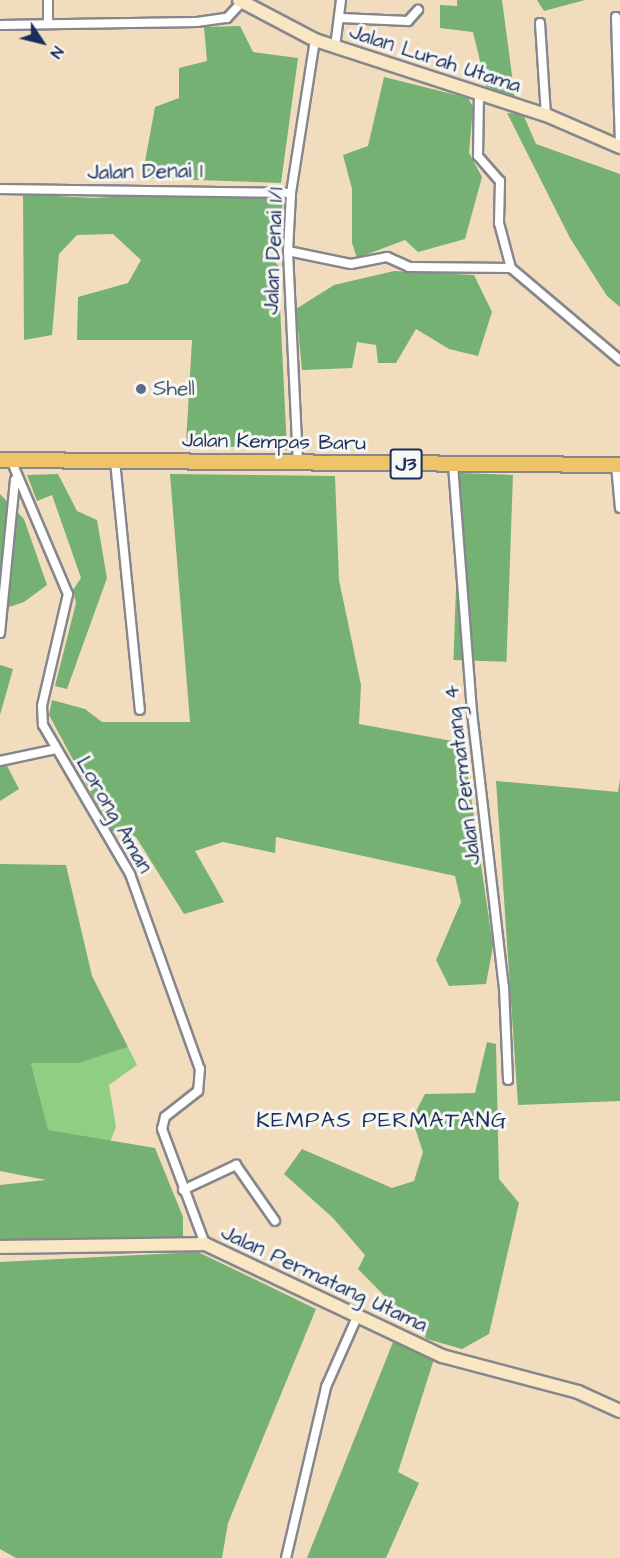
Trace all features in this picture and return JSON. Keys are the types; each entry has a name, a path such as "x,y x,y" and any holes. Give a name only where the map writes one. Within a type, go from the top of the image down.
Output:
{"main road":[{"name":"Jalan Kempas Baru","path":"6,460 618,465"}],"street":[{"path":"48,0 48,23"},
{"path":"335,47 341,18 341,0"},
{"path":"0,25 197,22 227,18 239,2"},
{"name":"Jalan Lurah Utama","path":"239,2 315,40 546,115 620,147"},
{"path":"341,18 408,21 418,10"},
{"path":"616,17 620,147"},
{"path":"540,23 546,115"},
{"name":"Jalan Denai 1/1","path":"298,464 288,251 291,193 315,40"},
{"path":"479,93 478,156 500,181 499,223 511,268 620,360"},
{"name":"Jalan Denai 1","path":"0,189 291,193"},
{"path":"288,251 351,264 387,256 409,267 511,268"},
{"name":"Lorong Aman","path":"6,460 68,594 42,710 56,749 130,874 202,1077 198,1091 163,1124 183,1190 205,1244"},
{"path":"115,461 122,556 140,710"},
{"name":"Jalan Permatang 4","path":"453,465 472,712 504,987 508,1080"},
{"path":"618,465 620,508"},
{"path":"0,633 15,480"},
{"path":"0,761 56,749"},
{"path":"183,1190 236,1165 275,1221"},
{"name":"Jalan Permatang Utama","path":"0,1246 205,1244 442,1356 578,1392 620,1411"},
{"path":"286,1558 326,1387 357,1317"}],"green space":[{"path":"457,0 502,0 515,98 486,86 473,32 440,28 440,5 457,6"},
{"path":"537,0 585,0 544,11"},
{"path":"240,26 253,52 298,58 281,183 142,178 155,107 179,98 179,68 207,61 204,27"},
{"path":"384,77 468,98 473,107 469,153 482,177 465,239 418,252 405,240 357,258 352,243 352,189 343,155 368,146"},
{"path":"507,113 523,114 536,144 620,174 620,307 607,296 570,238"},
{"path":"190,193 283,200 279,243 265,253 278,265 287,450 186,444 192,340 77,340 78,297 128,283 141,260 113,234 77,235 59,254 52,335 24,340 23,194 93,198"},
{"path":"394,271 474,275 492,312 478,356 449,349 416,329 396,363 378,363 376,345 357,342 352,368 302,370 296,309 334,285"},
{"path":"460,473 513,475 506,662 453,660"},
{"path":"58,474 77,511 97,520 107,578 67,689 55,686 76,603 73,590 81,578 52,495 37,501 27,475"},
{"path":"170,474 335,476 339,580 361,685 359,724 463,743 493,946 486,984 449,986 436,960 461,902 455,876 276,837 275,853 223,842 195,851 224,902 184,914 136,837 111,830 49,715 52,700 85,709 102,722 190,722"},
{"path":"0,494 24,519 47,585 24,602 0,610"},
{"path":"0,665 13,669 0,715"},
{"path":"0,755 19,789 0,801"},
{"path":"620,779 620,1101 518,1105 496,781 618,792"},
{"path":"0,864 66,865 92,976 128,1047 79,1063 31,1063 48,1130 155,1148 183,1217 183,1237 0,1243 0,1185 46,1180 0,1171"},
{"path":"487,1042 496,1044 499,1179 519,1203 489,1334 462,1349 427,1339 358,1269 365,1255 333,1218 284,1174 302,1149 392,1188 414,1181 423,1152 412,1119 425,1094 475,1093"},
{"path":"128,1047 137,1065 109,1085 116,1127 110,1142 48,1131 31,1063 79,1063"},
{"path":"198,1252 316,1309 228,1523 222,1558 16,1558 0,1549 0,1262"},
{"path":"393,1342 434,1359 398,1472 419,1483 386,1558 307,1558"}],"place":[{"name":"Shell","path":"141,389"}],"district":[{"name":"KEMPAS PERMATANG","path":"382,1121"}]}
